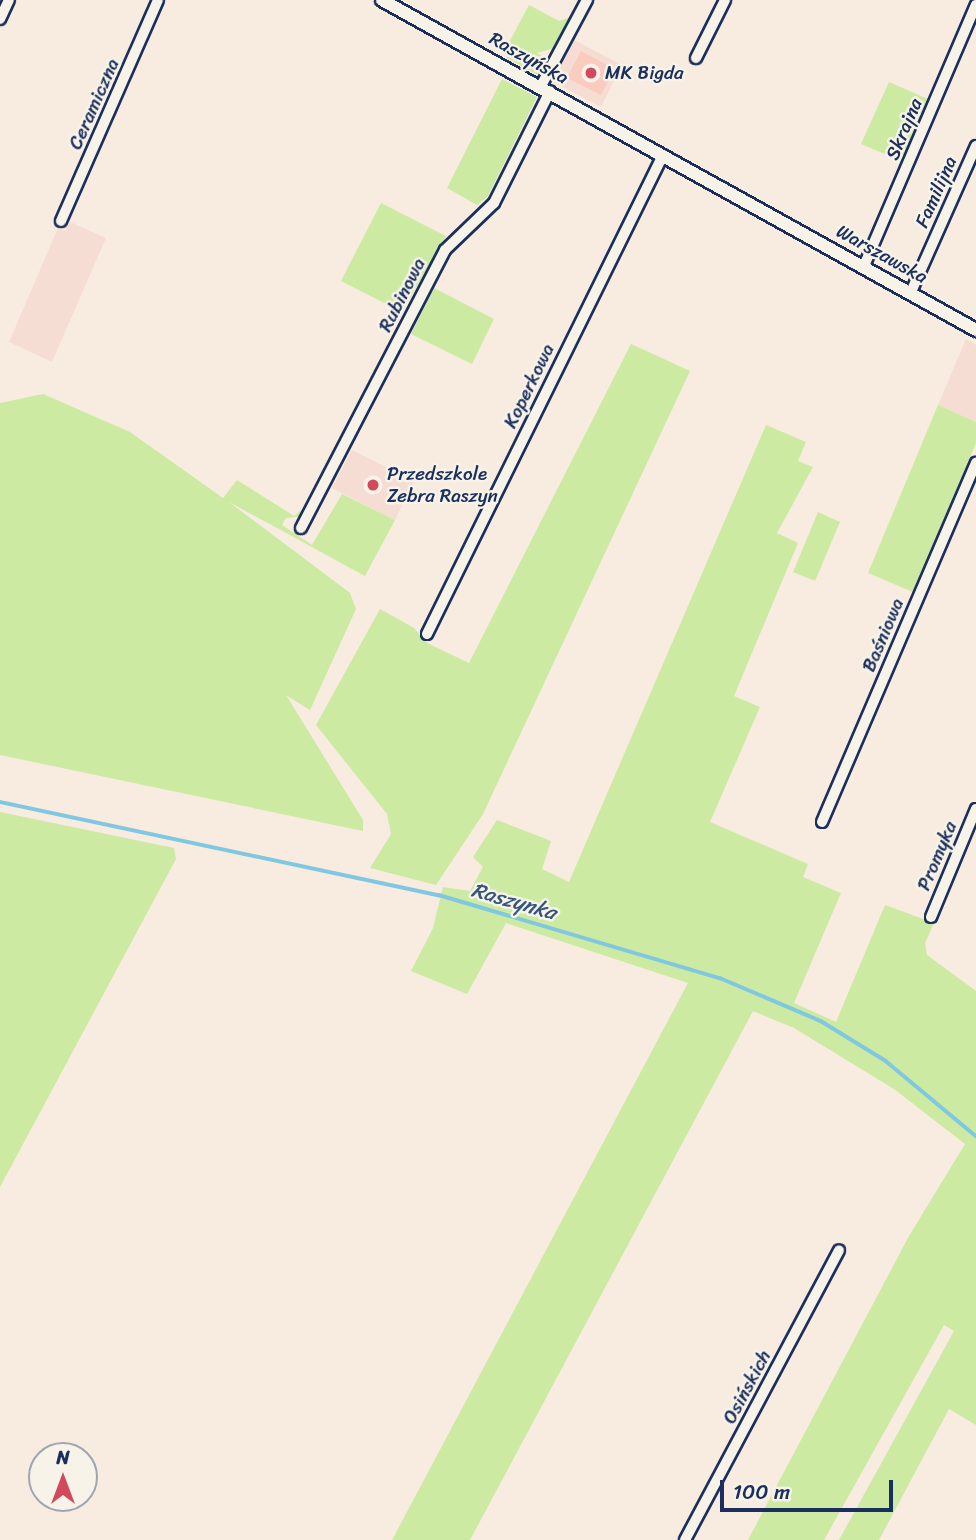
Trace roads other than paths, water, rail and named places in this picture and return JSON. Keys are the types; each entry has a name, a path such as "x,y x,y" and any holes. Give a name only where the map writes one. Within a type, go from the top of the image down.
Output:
{"street":[{"path":"0,19 9,0"},
{"name":"Ceramiczna","path":"61,221 158,0"},
{"name":"Raszyńska","path":"382,0 768,212"},
{"name":"Rubinowa","path":"301,528 445,250 494,203 587,0"},
{"path":"696,58 725,0"},
{"name":"Skrajna","path":"864,267 976,5"},
{"name":"Familijna","path":"911,292 976,146"},
{"name":"Koperkowa","path":"427,634 663,155"},
{"name":"Warszawska","path":"768,212 976,330"},
{"name":"Baśniowa","path":"822,822 976,463"},
{"name":"Promyka","path":"930,917 976,809"},
{"name":"Osińskich","path":"685,1540 839,1250"}],"waterway":[{"name":"Raszynka","path":"0,802 439,895 720,978 821,1021 886,1061 976,1136"}],"place":[{"name":"MK Bigda","path":"591,73"},
{"name":"Przedszkole Zebra Raszyn","path":"373,485"}]}
